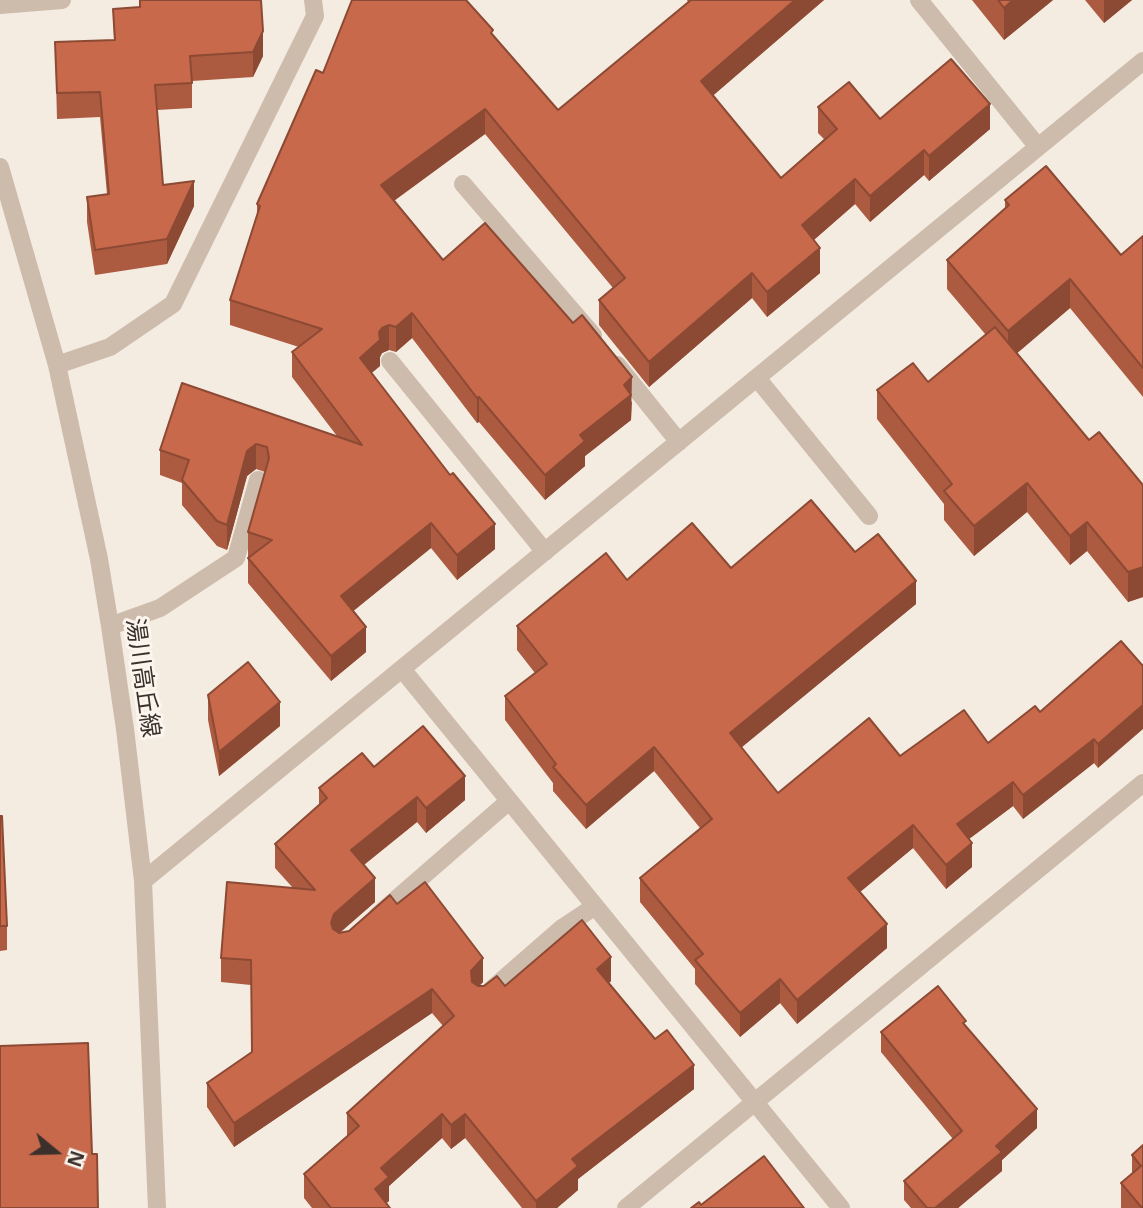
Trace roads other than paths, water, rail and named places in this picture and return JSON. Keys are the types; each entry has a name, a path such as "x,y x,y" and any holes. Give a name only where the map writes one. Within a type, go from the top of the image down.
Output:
{"street":[{"path":"0,5 62,0"},
{"path":"57,365 110,347 173,304 315,16 313,0"},
{"path":"919,0 1038,147"},
{"path":"143,881 1143,61"},
{"name":"湯川高丘線","path":"0,167 57,365 99,559 110,626 143,881 157,1208"},
{"path":"463,184 573,311 679,442"},
{"path":"390,361 545,551"},
{"path":"757,378 869,516"},
{"path":"110,626 160,608 236,558 258,480"},
{"path":"402,669 841,1208"},
{"path":"626,1208 1143,783"},
{"path":"363,928 509,801"},
{"path":"481,999 562,928 594,906"}]}
